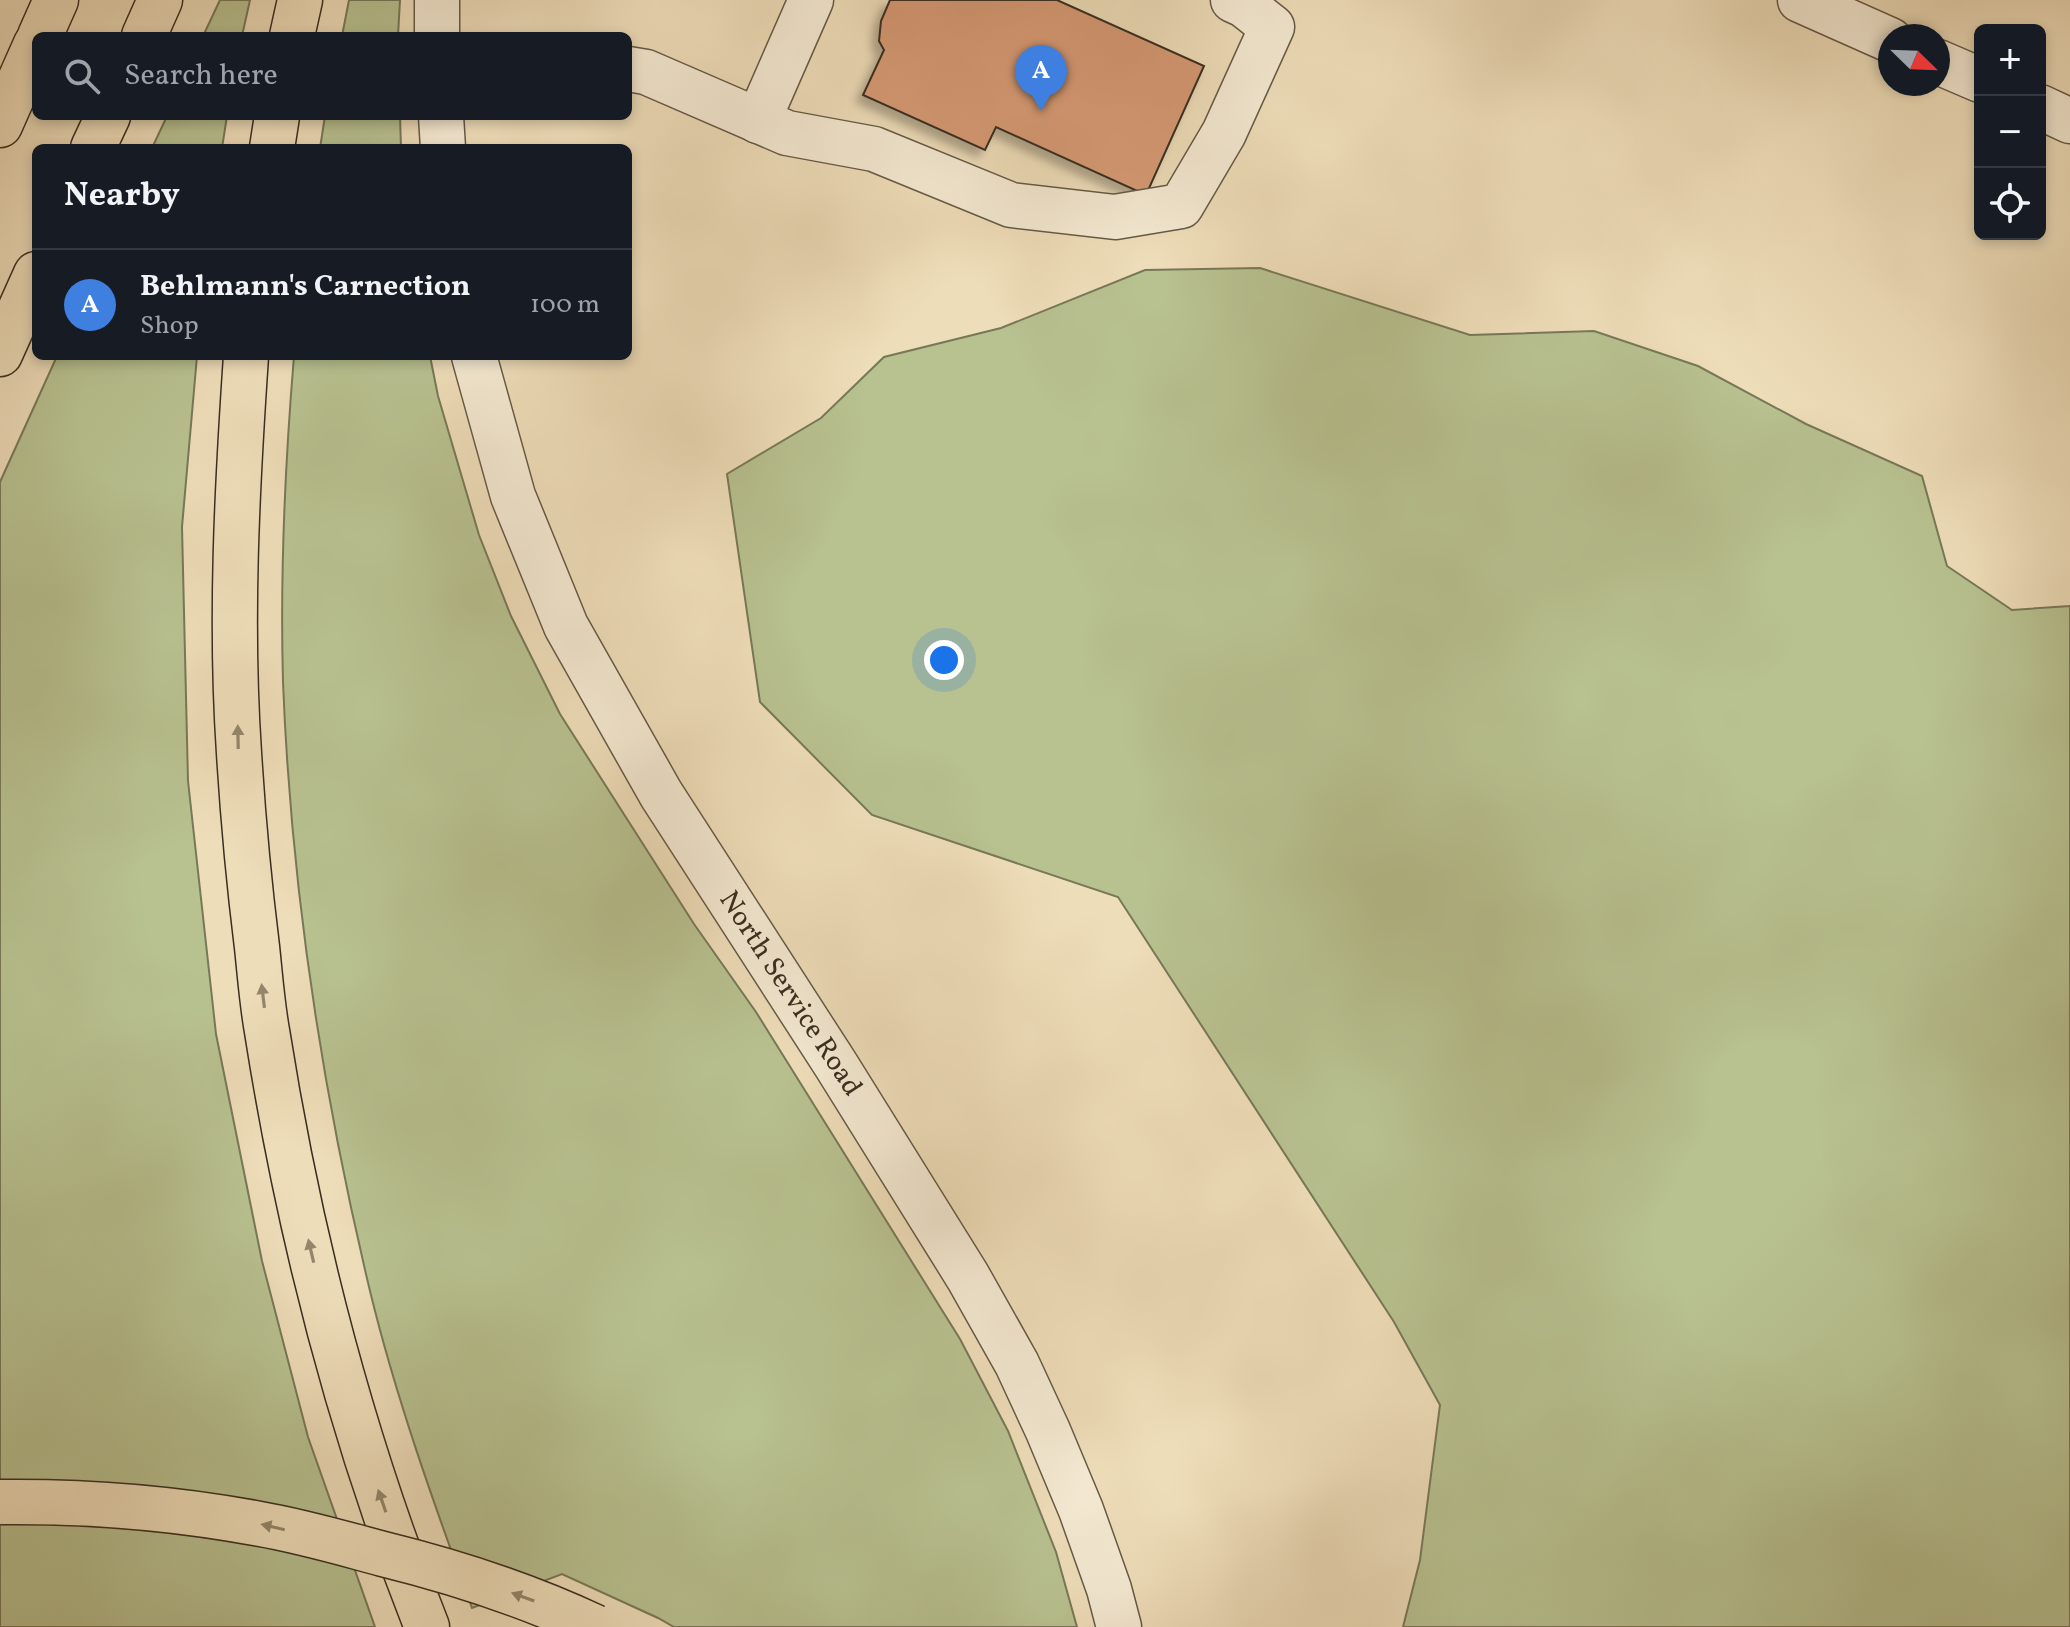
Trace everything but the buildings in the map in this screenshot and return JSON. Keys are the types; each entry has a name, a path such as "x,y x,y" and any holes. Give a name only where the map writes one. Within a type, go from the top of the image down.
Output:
{"highway":[{"path":"42,32 56,0"},
{"path":"146,32 160,0"},
{"path":"293,32 300,0"},
{"path":"0,125 32,53"},
{"path":"95,144 106,120"},
{"path":"273,144 276,120"},
{"path":"0,354 32,283"},
{"path":"246,360 238,471 235,610 239,751 267,1030 292,1169 323,1306 363,1445 427,1627"},
{"path":"0,1502 116,1506 260,1524 468,1577 595,1627"}],"street":[{"path":"437,0 437,32"},
{"path":"758,121 811,0"},
{"path":"632,70 646,72 787,133 874,149 1011,205 1115,217 1181,206 1224,133 1272,27 1233,0"},
{"path":"1800,0 1878,35"},
{"path":"1950,67 1974,77"},
{"path":"2046,110 2070,121"},
{"path":"441,120 443,144"},
{"name":"North Service Road","path":"475,360 513,496 566,626 661,794 836,1065 968,1277 1017,1364 1081,1510 1119,1627"}],"green space":[{"path":"220,0 250,0 243,32 205,32"},
{"path":"349,0 400,0 398,32 343,32"},
{"path":"165,120 226,120 223,144 154,144"},
{"path":"324,120 400,120 401,144 321,144"},
{"path":"1260,268 1470,335 1594,331 1698,366 1806,424 1922,476 1947,566 2012,610 2070,606 2070,1627 1403,1627 1420,1560 1440,1405 1394,1322 1118,897 872,815 760,702 727,474 821,418 884,357 1001,328 1145,270"},
{"path":"55,360 197,360 182,527 188,781 216,1034 262,1261 308,1437 375,1627 0,1627 0,482"},
{"path":"294,360 431,360 438,396 479,535 511,616 560,714 694,924 756,1012 960,1339 1008,1431 1056,1552 1077,1627 674,1627 562,1574 472,1608 416,1451 380,1331 323,1064 301,912 287,759 282,601"}],"place":[{"name":"Behlmann's Carnection","path":"1041,111"}]}
